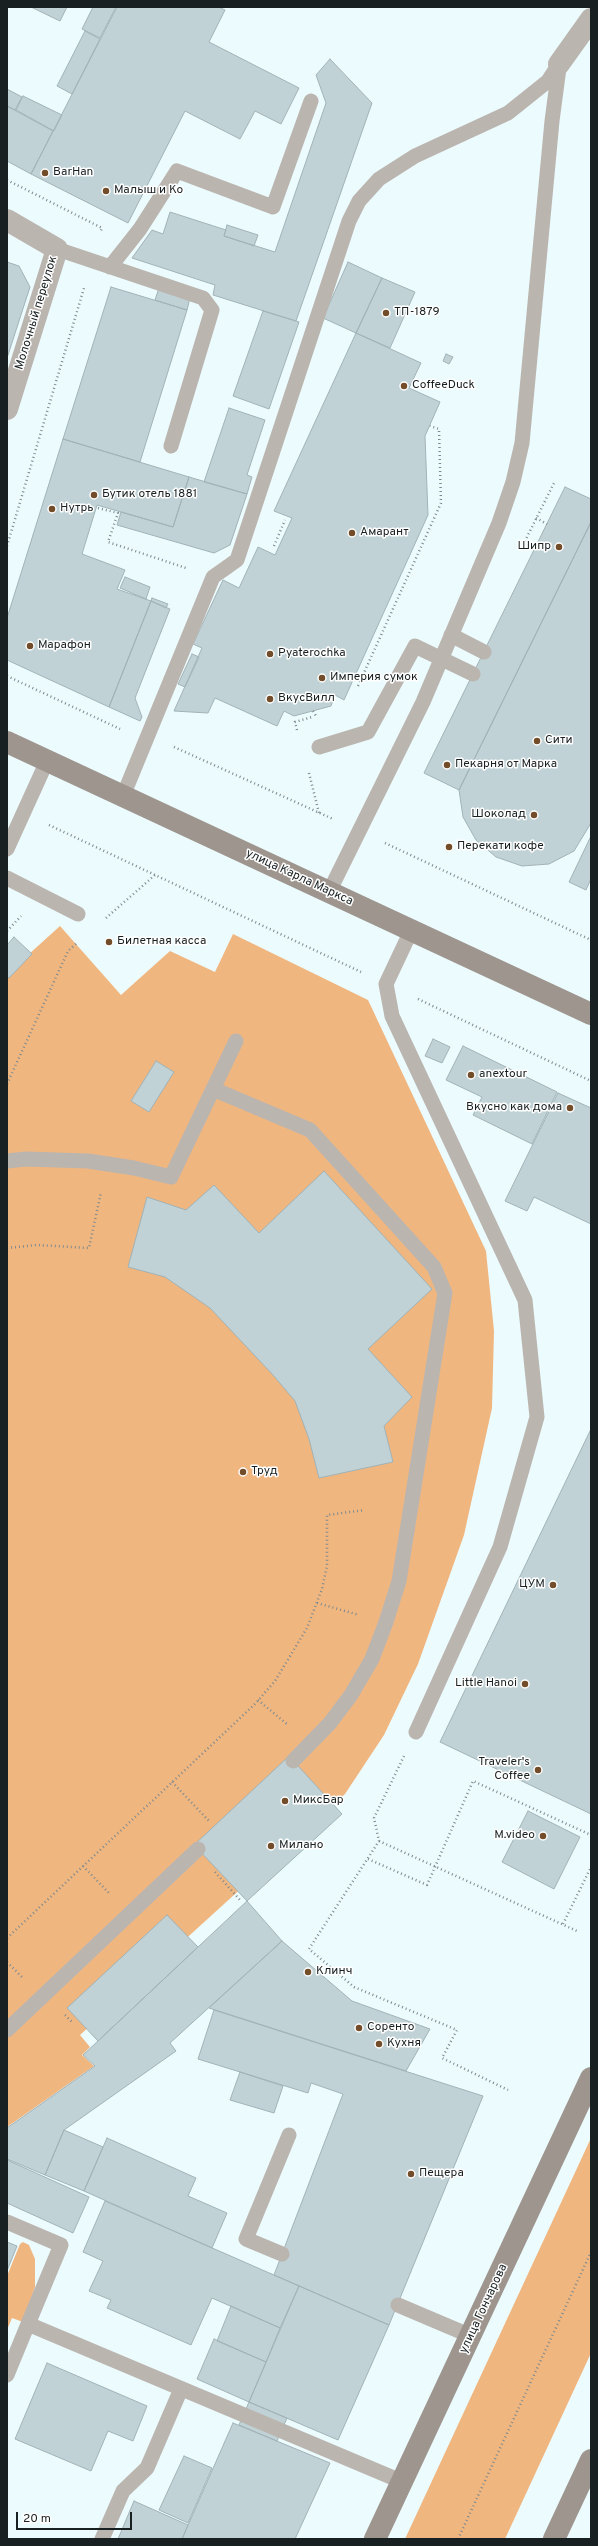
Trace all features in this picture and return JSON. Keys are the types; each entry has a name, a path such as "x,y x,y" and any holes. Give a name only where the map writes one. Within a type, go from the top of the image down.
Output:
{"main road":[{"name":"улица Карла Маркса","path":"7,742 591,1014"},
{"name":"улица Гончарова","path":"375,2539 591,2078"},
{"path":"554,2539 591,2460"}],"street":[{"path":"559,64 591,19"},
{"name":"Молочный переулок","path":"7,220 57,249 7,409"}],"lane":[{"path":"123,796 213,577 237,560 349,221 359,201 379,179 415,156 508,113 548,81 559,64"},
{"path":"329,892 441,659 499,523 513,482 522,443 552,121 559,64"},
{"path":"110,267 140,229 177,171 273,207 311,101"},
{"path":"57,249 203,298 212,310 171,446"},
{"path":"451,635 484,652"},
{"path":"319,747 368,732 415,646 473,674"},
{"path":"7,849 47,761"},
{"path":"7,878 78,914"},
{"path":"412,930 386,984 392,1016 525,1300 536,1417 500,1547 416,1732"},
{"path":"7,1161 26,1159 88,1161 171,1178 236,1041"},
{"path":"213,1089 310,1130 434,1267 445,1293 399,1581 388,1615 372,1659 351,1695 311,1744 293,1761"},
{"path":"7,2030 198,1849"},
{"path":"282,2254 246,2239 289,2135"},
{"path":"7,2222 61,2245 7,2375"},
{"path":"398,2305 471,2336"},
{"path":"28,2324 403,2482"},
{"path":"102,2539 123,2491 147,2468 181,2389"}],"path":[{"path":"356,692 441,503 439,429 430,426"},
{"path":"98,508 118,514 108,542 213,577"},
{"path":"536,518 547,524"},
{"path":"272,550 285,520"},
{"path":"7,676 120,729"},
{"path":"313,711 314,716 321,714"},
{"path":"311,780 320,813"},
{"path":"23,813 591,1081"},
{"path":"7,1084 51,987"},
{"path":"7,1248 37,1245 89,1248 108,1164"},
{"path":"7,1938 258,1700 291,1658 307,1628 317,1603 327,1566 327,1515 365,1510"},
{"path":"317,1603 363,1616"},
{"path":"258,1700 311,1744"},
{"path":"416,1732 374,1818 379,1842 309,1949 354,1987 456,2030 442,2058 508,2090"},
{"path":"368,1859 426,1885 473,1781 591,1835"},
{"path":"172,1782 213,1826"},
{"path":"379,1842 577,1931"},
{"path":"83,1866 130,1914"},
{"path":"210,1866 240,1900"},
{"path":"563,1924 591,1867"},
{"path":"458,2539 591,2252"}],"shaded area":[{"name":"Труд","path":"60,926 121,995 170,951 215,972 233,934 368,1000 486,1251 494,1331 492,1408 464,1535 418,1664 384,1735 345,1794 80,2035 90,2047 82,2055 94,2066 7,2127 7,974"},
{"path":"591,2138 591,2353 505,2539 405,2539"},
{"path":"23,2242 29,2245 35,2259 35,2287 23,2322 12,2318 7,2330 7,2276 20,2244"}],"building":[{"path":"31,7 67,7 60,21"},
{"path":"93,7 116,7 100,38 82,29"},
{"path":"117,7 219,7 225,10 209,42 299,88 281,124 255,111 240,139 185,111 128,223 31,174"},
{"path":"85,31 100,39 72,94 57,86"},
{"path":"330,59 372,103 296,321 213,295 215,285 132,258 152,230 163,234 170,212 226,230 224,236 275,252 326,103 316,75"},
{"path":"7,89 22,97 15,110 7,106"},
{"path":"23,96 62,115 54,131 16,110"},
{"path":"7,106 53,131 31,174 7,161"},
{"path":"227,225 258,235 254,246 224,236"},
{"path":"7,262 19,266 30,287 7,358"},
{"path":"348,262 382,278 356,333 323,318"},
{"name":"ТП-1879","path":"382,278 415,292 390,348 356,333"},
{"path":"111,287 187,310 140,462 63,439"},
{"path":"159,288 190,298 187,310 155,300"},
{"path":"263,311 299,322 269,409 233,396"},
{"name":"Амарант","path":"356,333 421,363 409,388 440,402 425,436 428,515 344,700 335,695 331,706 294,716 284,711 277,726 215,698 208,713 174,711 202,648 193,644 223,580 239,588 258,547 275,555 292,518 274,511"},
{"path":"446,354 453,357 449,364 443,361"},
{"path":"229,408 265,420 247,475 252,477 247,494 204,482"},
{"path":"63,439 189,477 173,527 97,505 82,554 125,570 117,589 151,601 109,707 7,660 7,618"},
{"path":"189,477 247,494 230,545 214,553 117,525 121,512 173,527"},
{"path":"565,487 591,499 591,522 459,790 424,773"},
{"name":"Сити","path":"591,522 591,823 574,851 549,864 522,866 496,857 476,840 463,817 459,790"},
{"path":"125,577 150,587 146,599 120,588"},
{"path":"152,598 168,604 166,608 151,601"},
{"path":"151,601 170,609 135,698 142,717 140,721 109,707"},
{"path":"192,654 199,657 185,687 178,684"},
{"path":"591,836 591,879 586,890 569,882"},
{"path":"14,937 32,954 9,978 7,976 7,945"},
{"path":"433,1039 450,1047 442,1063 425,1056"},
{"path":"463,1046 557,1092 532,1144 473,1115 482,1097 446,1080"},
{"path":"156,1061 174,1072 149,1112 131,1101"},
{"path":"558,1093 591,1108 591,1224 534,1197 527,1211 505,1201"},
{"path":"324,1171 432,1289 368,1349 412,1397 384,1426 393,1462 319,1478 309,1439 295,1401 273,1375 210,1308 165,1277 128,1267 147,1197 186,1210 214,1185 259,1233"},
{"name":"ЦУМ","path":"591,1429 591,1814 440,1742"},
{"path":"289,1756 342,1814 247,1901 194,1845"},
{"path":"528,1811 580,1837 554,1889 502,1862"},
{"path":"247,1901 282,1941 170,2043 176,2051 64,2130 45,2175 7,2159 7,2128 95,2066 83,2055"},
{"path":"167,1915 198,1947 98,2041 67,2008"},
{"path":"282,1941 352,2001 430,2029 406,2071 209,2008"},
{"path":"214,2010 483,2096 389,2325 274,2275 343,2094 311,2083 308,2093 198,2059"},
{"path":"240,2072 283,2086 274,2113 230,2100"},
{"path":"64,2130 103,2147 84,2191 45,2175"},
{"path":"107,2138 196,2178 188,2196 227,2213 212,2248 84,2191"},
{"path":"7,2160 89,2197 73,2233 7,2203"},
{"path":"105,2201 299,2286 280,2328 212,2298 191,2345 107,2308 111,2300 89,2291 103,2261 83,2252"},
{"path":"7,2242 17,2246 7,2271"},
{"path":"299,2286 389,2325 338,2440 249,2402"},
{"path":"231,2306 280,2328 266,2362 217,2341"},
{"path":"214,2339 266,2362 249,2402 197,2379"},
{"path":"47,2363 147,2406 133,2441 108,2431 91,2471 15,2439"},
{"path":"249,2402 287,2418 277,2441 239,2425"},
{"path":"233,2423 330,2463 295,2539 182,2539"},
{"path":"184,2456 212,2468 188,2523 159,2510"},
{"path":"134,2501 188,2525 182,2539 118,2539"}],"place":[{"name":"BarHan","path":"45,173"},
{"name":"Малыш и Ко","path":"106,191"},
{"name":"ТП-1879","path":"386,313"},
{"name":"CoffeeDuck","path":"404,386"},
{"name":"Бутик отель 1881","path":"94,495"},
{"name":"Нутрь","path":"52,509"},
{"name":"Амарант","path":"352,533"},
{"name":"Шипр","path":"559,547"},
{"name":"Марафон","path":"30,646"},
{"name":"Pyaterochka","path":"270,654"},
{"name":"Империя сумок","path":"322,678"},
{"name":"ВкусВилл","path":"270,699"},
{"name":"Сити","path":"537,741"},
{"name":"Пекарня от Марка","path":"447,765"},
{"name":"Шоколад","path":"534,815"},
{"name":"Перекати кофе","path":"449,847"},
{"name":"Билетная касса","path":"109,942"},
{"name":"anextour","path":"471,1075"},
{"name":"Вкусно как дома","path":"570,1108"},
{"name":"Труд","path":"243,1472"},
{"name":"ЦУМ","path":"553,1585"},
{"name":"Little Hanoi","path":"525,1684"},
{"name":"Traveler's Coffee","path":"538,1770"},
{"name":"МиксБар","path":"285,1801"},
{"name":"M.video","path":"543,1836"},
{"name":"Милано","path":"271,1846"},
{"name":"Клинч","path":"308,1972"},
{"name":"Соренто","path":"359,2028"},
{"name":"Кухня","path":"379,2044"},
{"name":"Пещера","path":"411,2174"}]}
